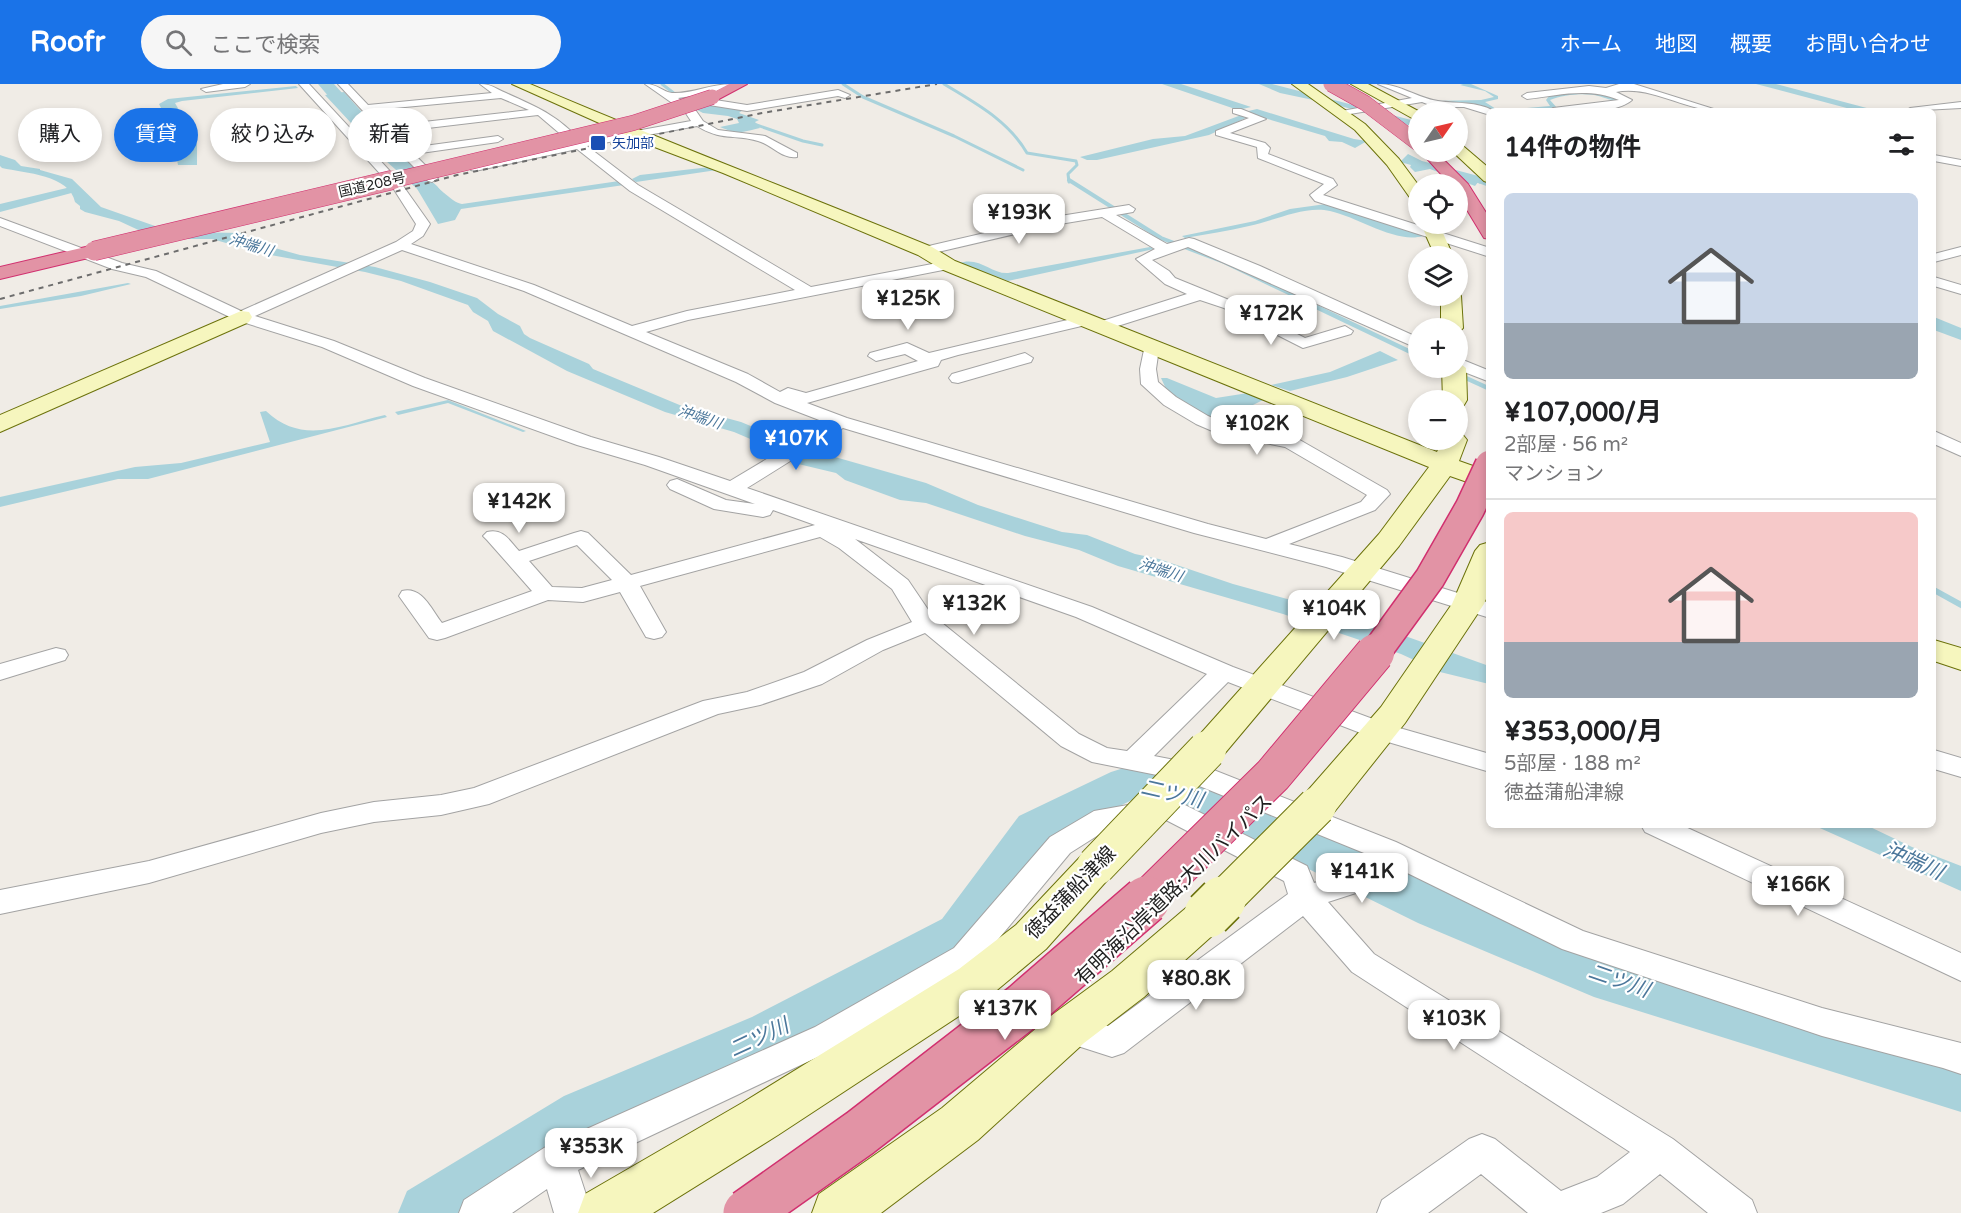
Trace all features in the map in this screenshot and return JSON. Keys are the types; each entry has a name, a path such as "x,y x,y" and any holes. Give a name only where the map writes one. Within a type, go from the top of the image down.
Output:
{"highway":[{"path":"1331,84 1365,104 1408,136"},
{"path":"1338,84 1371,103 1408,131"},
{"name":"国道208号","path":"0,273 633,123 727,90"},
{"path":"1437,162 1461,188 1486,227"},
{"path":"1442,162 1468,189 1486,216"},
{"name":"有明海沿岸道路;大川バイパス","path":"747,1213 860,1133 1024,1006 1138,909 1273,775 1360,674 1430,578 1470,508 1486,474"},
{"name":"有明海沿岸道路;大川バイパス","path":"779,1213 874,1146 1038,1017 1150,918 1286,782 1374,680 1440,582 1486,502"}],"main road":[{"path":"519,84 925,251 948,265 1150,348 1449,453 1486,479"},
{"path":"1299,84 1360,127 1408,184"},
{"path":"1358,84 1408,111"},
{"path":"1468,157 1486,174"},
{"path":"0,424 245,315"},
{"name":"徳益蒲船津線","path":"604,1213 760,1119 975,982 1031,937 1207,750 1268,681 1389,540 1449,453"},
{"path":"838,1213 960,1124 1068,1029 1128,984 1208,914 1317,806 1387,723 1473,610 1486,565"},
{"path":"1936,651 1961,660"}],"street":[{"path":"206,89 245,84"},
{"path":"304,84 348,133"},
{"path":"485,84 502,95 518,100 548,116 565,129 579,145 634,188 808,292"},
{"path":"650,84 682,93 727,90 747,108 838,93 845,95"},
{"path":"1383,84 1435,104 1465,104 1486,111"},
{"path":"1606,91 1628,85 1704,108"},
{"path":"344,89 365,108 502,95"},
{"path":"1527,96 1588,89 1606,91 1627,100 1618,105 1586,108"},
{"path":"692,109 727,90"},
{"path":"314,95 326,93"},
{"path":"682,93 670,99 692,109"},
{"path":"1336,110 1423,99"},
{"path":"1936,108 1961,105"},
{"path":"692,109 693,118 715,133 761,138 793,155"},
{"path":"1237,111 1261,119 1243,123 1220,133 1260,145 1264,148 1262,156 1329,182 1330,185 1327,188 1316,195 1319,198 1408,222"},
{"path":"432,124 537,112"},
{"path":"401,185 579,145 699,123"},
{"path":"432,133 478,128"},
{"path":"432,148 498,139"},
{"path":"1939,159 1961,163"},
{"path":"245,315 393,249 418,233 423,224 401,185 376,162"},
{"path":"416,162 432,178"},
{"path":"925,251 1054,221 1116,211 1174,246"},
{"path":"0,222 90,252 117,266 151,274 245,315 328,344 419,382 548,428 735,486 1084,612 1224,672 1268,681 1486,761"},
{"path":"1445,234 1486,251"},
{"path":"1345,331 1303,343 1229,305 1200,296 1170,281 1143,259 1189,242 1255,269 1408,339"},
{"path":"393,249 529,288 742,378 837,425 1360,573 1473,610"},
{"path":"1936,257 1961,251"},
{"path":"630,331 687,316 948,265"},
{"path":"1936,283 1961,290"},
{"path":"770,393 787,393 806,398 932,362 934,357 960,349 1092,324 1200,296"},
{"path":"876,356 907,348 932,362"},
{"path":"1150,348 1148,369 1150,384 1187,412 1223,429 1291,443 1380,494 1368,506 1266,546"},
{"path":"960,349 991,368"},
{"path":"958,378 1025,358"},
{"path":"1468,367 1486,375"},
{"path":"735,486 837,425"},
{"path":"548,428 550,438 587,455 683,487 722,505 763,510 800,528 816,531 847,543 900,585 927,624 1070,740 1101,756 1191,772 1386,850 1572,940 1822,1022 1946,1053 1961,1059"},
{"path":"1936,438 1961,450"},
{"path":"410,596 437,633 546,593 583,595 816,531"},
{"path":"494,536 546,593"},
{"path":"514,559 581,537 627,583 654,632"},
{"path":"0,902 149,872 321,823 374,812 441,805 479,797 712,707 751,699 813,678 874,645 927,624"},
{"path":"0,672 56,655"},
{"path":"1132,762 1224,672"},
{"path":"1936,760 1961,768"},
{"path":"478,1213 557,1161 827,1037 965,957 1060,845 1104,818 1167,808 1296,874 1305,898 1363,963 1660,1151 1738,1213"},
{"path":"1661,828 1961,968"},
{"path":"1068,1029 1112,1042 1305,898 1348,884 1386,850"},
{"path":"1396,1213 1482,1151 1556,1212 1610,1191 1660,1151"},
{"path":"557,1161 573,1213"}],"water":[{"path":"1162,84 1181,84 1251,107 1238,110"},
{"path":"1471,84 1498,96 1498,99 1485,102 1494,108 1486,108 1468,102 1433,101 1481,100 1494,97 1485,91 1460,85"},
{"path":"1756,84 1776,84 1867,108 1847,108"},
{"path":"296,86 298,88 182,101 175,103 178,108 161,108 159,104 168,99"},
{"path":"1592,91 1622,100 1611,100 1589,94 1550,100 1557,108 1528,108 1550,106 1546,100 1549,96"},
{"path":"344,92 358,108 348,108 348,120 325,95"},
{"path":"689,96 744,109 739,113 759,120 755,122 760,128 740,132 720,127 739,123 737,119 728,116 703,113 676,99"},
{"path":"1257,109 1367,141 1355,148 1342,142 1329,141 1325,136 1244,112"},
{"path":"1244,114 1250,116 1209,135 1097,160 1080,157 1153,139 1185,136"},
{"path":"1408,154 1408,162 1426,162 1482,177 1475,186 1468,183 1468,174 1443,174 1430,169 1415,172 1410,167 1411,165 1400,162"},
{"name":"沖端川","path":"0,155 15,160 21,166 72,179 101,207 155,226 181,232 243,233 246,235 243,238 246,240 300,255 375,267 477,298 498,314 520,326 524,334 530,338 589,364 593,369 682,406 741,422 807,449 926,483 978,505 1062,532 1087,535 1135,554 1159,559 1233,584 1352,617 1486,665 1486,683 1440,672 1401,654 1283,614 1118,566 1079,550 1025,536 926,503 900,500 845,480 836,473 794,463 779,457 762,444 734,432 665,412 567,371 493,331 488,321 473,312 468,305 401,281 365,272 265,254 212,239 174,239 145,233 119,221 85,212 80,209 65,186 56,181 0,166"},
{"path":"177,162 197,162 197,165 178,165"},
{"path":"710,167 717,170 636,182 632,179 640,175"},
{"path":"425,177 453,200 462,204 619,181 624,185 461,209 455,220 438,224 416,187 407,181"},
{"path":"1326,204 1408,227 1408,234 1422,234 1423,236 1401,236 1341,214 1310,210 1259,224 1185,238 1182,236 1255,221 1290,209"},
{"path":"1150,247 1154,249 1008,281 959,263 966,261 979,263 996,271 1008,273"},
{"path":"131,284 81,296 0,309 0,306"},
{"path":"1936,318 1961,328 1961,340 1936,331"},
{"path":"1380,351 1398,360 1347,377 1290,391 1271,385 1330,372"},
{"path":"1161,378 1167,378 1216,398 1248,393 1263,400 1245,409 1247,419 1258,428 1252,430 1223,427 1167,391"},
{"path":"448,400 526,431 523,432 448,403 398,415 395,412"},
{"path":"266,411 280,422 294,428 308,430 323,430 385,415 387,417 148,479 118,479 0,507 0,497 135,467 181,463 270,442 260,412"},
{"name":"沖端川","path":"1820,828 1872,828 1912,847 1961,866 1961,891"}],"waterway":[{"path":"326,84 383,149 430,190"},
{"path":"662,84 675,94"},
{"path":"843,84 863,97 954,136 1023,170"},
{"path":"944,84 979,105 1001,122 1027,153 1076,161 1077,165 1068,174 1069,182"},
{"path":"1263,84 1408,122"},
{"path":"751,123 803,141 822,145"},
{"path":"1472,179 1480,182"},
{"path":"1069,180 1161,238 1224,262 1312,304"},
{"path":"1476,180 1486,184"},
{"path":"0,208 75,189"},
{"path":"1308,303 1408,351"},
{"path":"1466,378 1486,387"},
{"path":"1936,591 1961,605"},
{"name":"二ツ川","path":"429,1213 585,1115 771,1034 960,933 1035,828 1127,783 1211,802 1436,909 1613,981 1961,1086"}],"railway":[{"path":"0,299 457,175 762,113 937,84"}],"place":[{"name":"矢加部","path":"598,143"}]}
